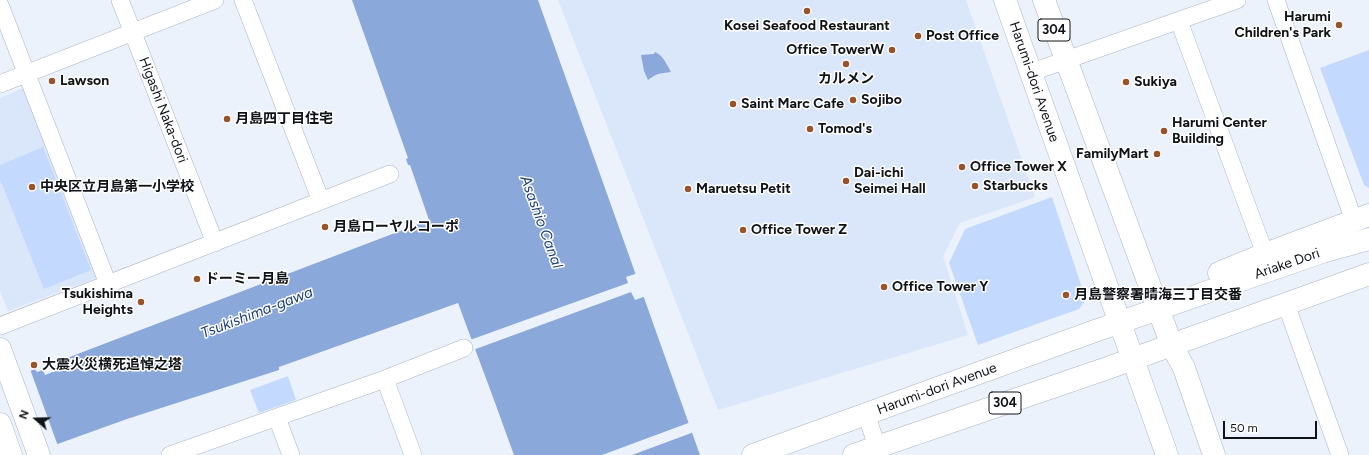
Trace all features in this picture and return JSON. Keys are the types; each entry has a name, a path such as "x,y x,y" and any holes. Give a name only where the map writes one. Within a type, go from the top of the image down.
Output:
{"main road":[{"name":"Harumi-dori Avenue","path":"1005,0 1032,72 1133,359"},
{"name":"304","path":"1044,0 1065,61 1172,346 1184,368 1214,455"},
{"name":"Ariake Dori","path":"1159,309 1322,252 1364,223"},
{"path":"1201,294 1211,276 1265,254 1364,223"},
{"path":"1322,252 1369,239"},
{"name":"304","path":"854,455 879,451 1369,274"},
{"name":"Harumi-dori Avenue","path":"753,455 1159,309"},
{"path":"0,349 39,455"},
{"name":"304","path":"1133,359 1167,455"},
{"path":"0,424 11,455"}],"street":[{"name":"Higashi Naka-dori","path":"120,0 215,242"},
{"path":"0,84 215,0"},
{"path":"243,0 321,201"},
{"path":"1032,72 1237,0"},
{"path":"1276,0 1364,223"},
{"path":"0,6 108,284"},
{"path":"1178,21 1265,254"},
{"path":"0,326 390,174"},
{"path":"1286,304 1340,455"},
{"path":"170,455 385,379 464,348"},
{"path":"385,379 413,455"},
{"path":"866,414 879,451"},
{"path":"277,418 291,455"}],"shaded area":[{"path":"558,0 966,0 1035,197 960,223 943,256 968,335 718,410"},
{"path":"1369,50 1369,188 1364,185 1320,68"},
{"name":"中央区立月島第一小学校","path":"26,87 99,277 8,311 0,291 0,98"},
{"path":"43,147 91,270 44,289 0,179 0,165"},
{"path":"1052,197 1086,300 1079,309 978,345 949,263 965,229"},
{"path":"288,376 296,400 259,413 250,390"}],"water":[{"path":"352,0 538,0 700,455 514,455 458,303 279,367 279,370 127,419 27,455 0,383 35,369 37,372 43,370 45,375 70,365 67,358 429,220 410,165 408,165 406,159 408,158"},
{"path":"655,52 663,58 671,72 657,74 648,80 644,71 641,55 654,54"}],"pier":[{"path":"638,273 646,296 635,300 631,292 473,350 470,340 628,283 626,277"},
{"path":"30,369 58,446 33,455 0,455 0,381"},
{"path":"691,422 694,432 632,455 602,455"}],"place":[{"name":"Kosei Seafood Restaurant","path":"807,11"},
{"name":"Harumi Children's Park","path":"1339,25"},
{"name":"Post Office","path":"918,36"},
{"name":"Office TowerW","path":"892,50"},
{"name":"カルメン","path":"846,64"},
{"name":"Lawson","path":"52,81"},
{"name":"Sukiya","path":"1126,82"},
{"name":"Sojibo","path":"853,100"},
{"name":"Saint Marc Cafe","path":"733,104"},
{"name":"月島四丁目住宅","path":"227,119"},
{"name":"Tomod's","path":"810,129"},
{"name":"Harumi Center Building","path":"1164,131"},
{"name":"FamilyMart","path":"1157,154"},
{"name":"Office Tower X","path":"962,167"},
{"name":"Dai-ichi Seimei Hall","path":"846,181"},
{"name":"Starbucks","path":"975,186"},
{"name":"中央区立月島第一小学校","path":"32,187"},
{"name":"Maruetsu Petit","path":"688,189"},
{"name":"月島ローヤルコーポ","path":"325,227"},
{"name":"Office Tower Z","path":"743,230"},
{"name":"ドーミー月島","path":"197,279"},
{"name":"Office Tower Y","path":"884,287"},
{"name":"月島警察署晴海三丁目交番","path":"1066,295"},
{"name":"Tsukishima Heights","path":"141,302"},
{"name":"大震火災横死追悼之塔","path":"34,365"}],"water label":[{"name":"Asashio Canal","path":"541,222"},
{"name":"Tsukishima-gawa","path":"257,313"}]}
